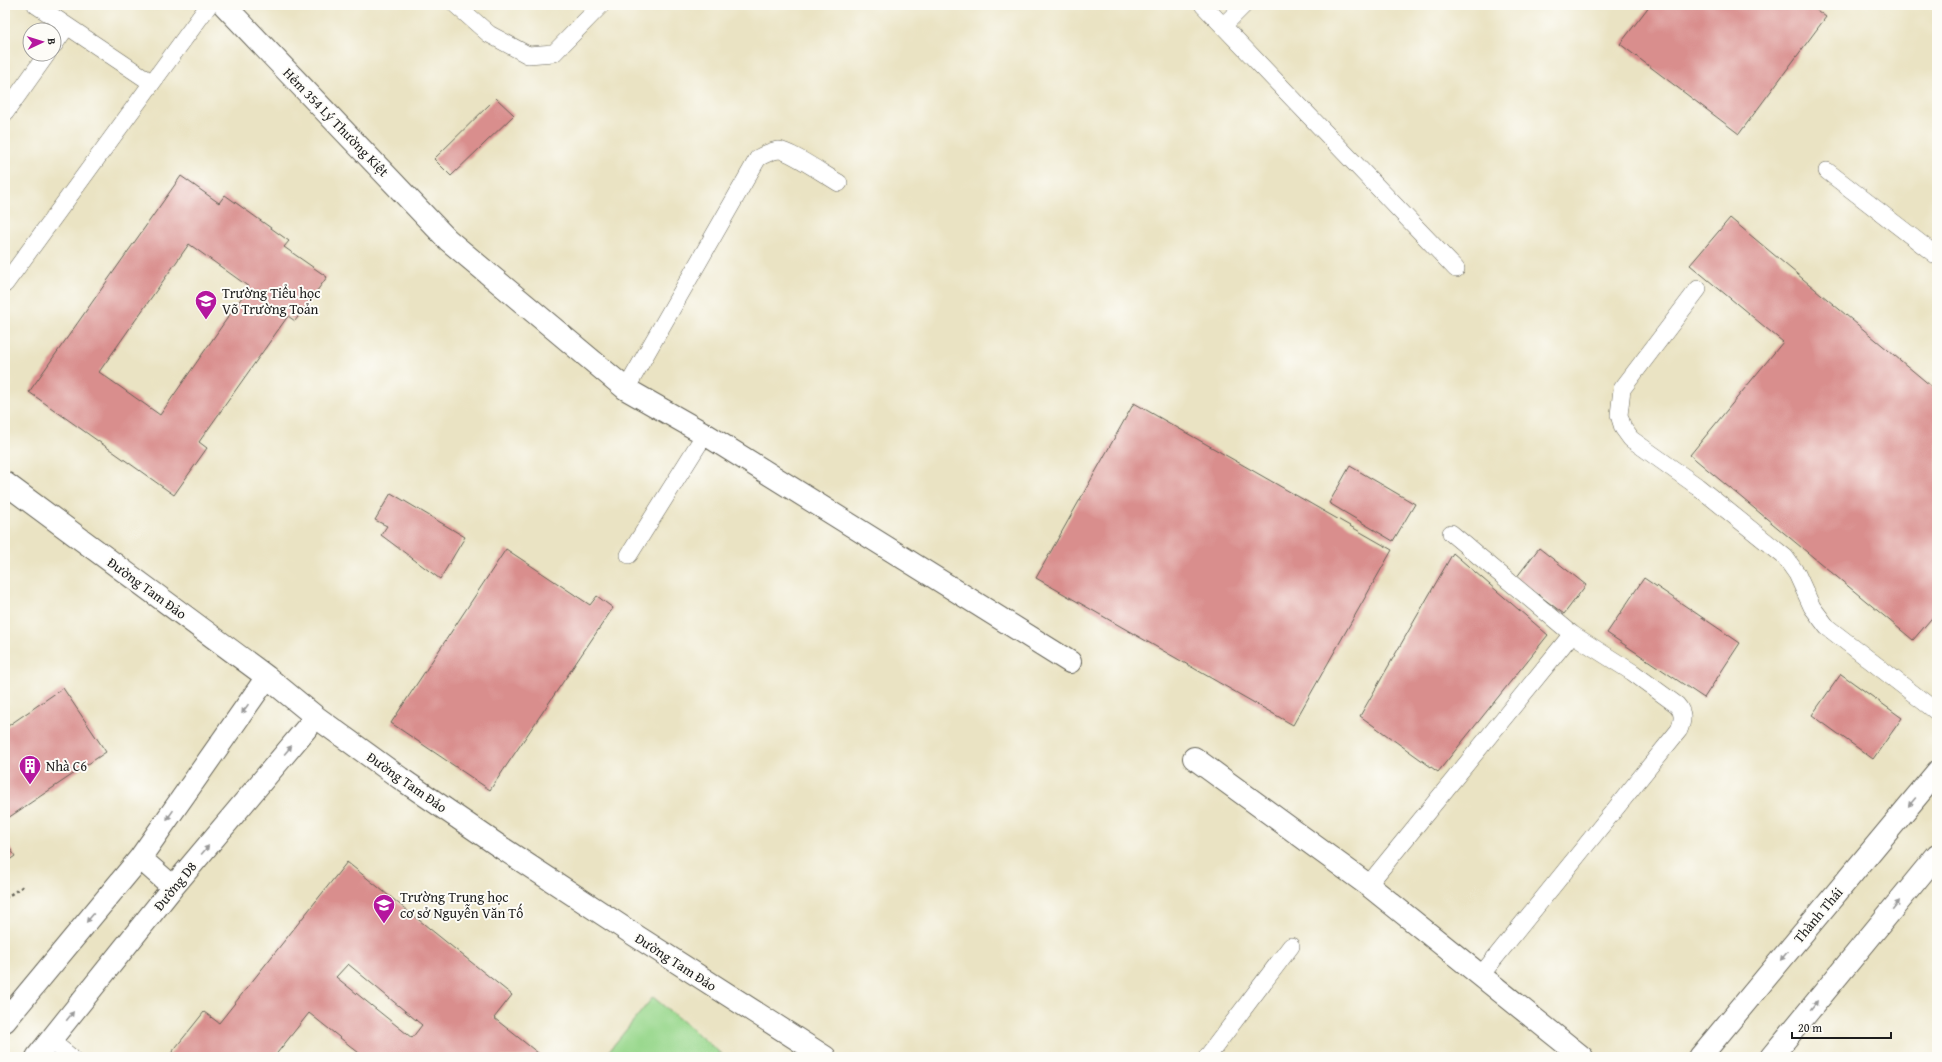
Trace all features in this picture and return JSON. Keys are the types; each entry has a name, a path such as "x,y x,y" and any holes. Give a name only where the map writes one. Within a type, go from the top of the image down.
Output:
{"street":[{"name":"Hẻm 354 Lý Thường Kiệt","path":"224,5 448,240 626,389 705,434 1070,662"},
{"name":"Đường Tam Đảo","path":"5,483 267,677 316,717 400,778 499,846 825,1057"},
{"path":"5,1021 140,858 267,677"},
{"name":"Đường D8","path":"37,1057 174,887 316,717"},
{"path":"1194,758 1368,885 1582,1057"},
{"name":"Thành Thái","path":"1700,1057 1937,772"},
{"path":"1772,1057 1937,855"},
{"path":"140,858 174,887"}],"lane":[{"path":"36,5 152,83"},
{"path":"5,284 209,5"},
{"path":"456,5 489,34 528,55 554,53 601,5"},
{"path":"1203,5 1224,25 1456,269"},
{"path":"1224,25 1244,5"},
{"path":"62,33 67,26"},
{"path":"5,113 41,62"},
{"path":"626,389 758,158 769,152 780,150 796,157 839,183"},
{"path":"1826,170 1937,256"},
{"path":"1698,288 1622,389 1619,414 1624,428 1631,439 1698,486 1785,557 1797,574 1812,607 1827,627 1937,712"},
{"path":"629,555 705,434"},
{"path":"1451,533 1572,634 1632,672 1677,705 1681,710 1682,722 1679,730 1481,975"},
{"path":"1368,885 1572,634"},
{"path":"1207,1057 1291,946"},
{"path":"50,1040 71,1057"}],"path":[{"path":"5,898 25,885"}],"green space":[{"path":"653,997 725,1057 604,1057"}],"building":[{"path":"1650,5 1810,5 1826,17 1739,134 1620,44"},
{"path":"496,98 514,115 451,176 434,159"},
{"path":"181,176 219,203 225,195 289,241 284,247 327,277 295,321 288,316 199,442 207,448 174,495 29,392","holes":["189,244 249,287 160,415 99,372"]},
{"path":"1730,218 1937,391 1937,612 1913,640 1690,455 1783,342 1690,265"},
{"path":"1134,403 1392,550 1293,725 1036,578"},
{"path":"1350,466 1415,504 1393,541 1329,503"},
{"path":"391,493 465,537 440,579 381,535 387,526 375,520"},
{"path":"1539,548 1586,585 1564,614 1516,578"},
{"path":"506,549 590,605 597,596 613,608 490,790 391,723"},
{"path":"1453,553 1548,635 1438,772 1360,716"},
{"path":"1644,578 1740,643 1704,698 1607,633"},
{"path":"1841,674 1902,718 1873,759 1812,715"},
{"name":"Nhà C6","path":"63,688 106,752 5,820 5,728"},
{"path":"5,841 15,856 5,863"},
{"path":"347,862 512,995 494,1018 543,1057 364,1057 309,1013 274,1057 168,1057 204,1012 219,1023","holes":["348,964 422,1025 412,1038 336,977"]}],"place":[{"name":"Trường Tiểu học Võ Trường Toản","path":"206,320"},
{"name":"Nhà C6","path":"30,786"},
{"name":"Trường Trung học cơ sở Nguyễn Văn Tố","path":"384,924"}]}
